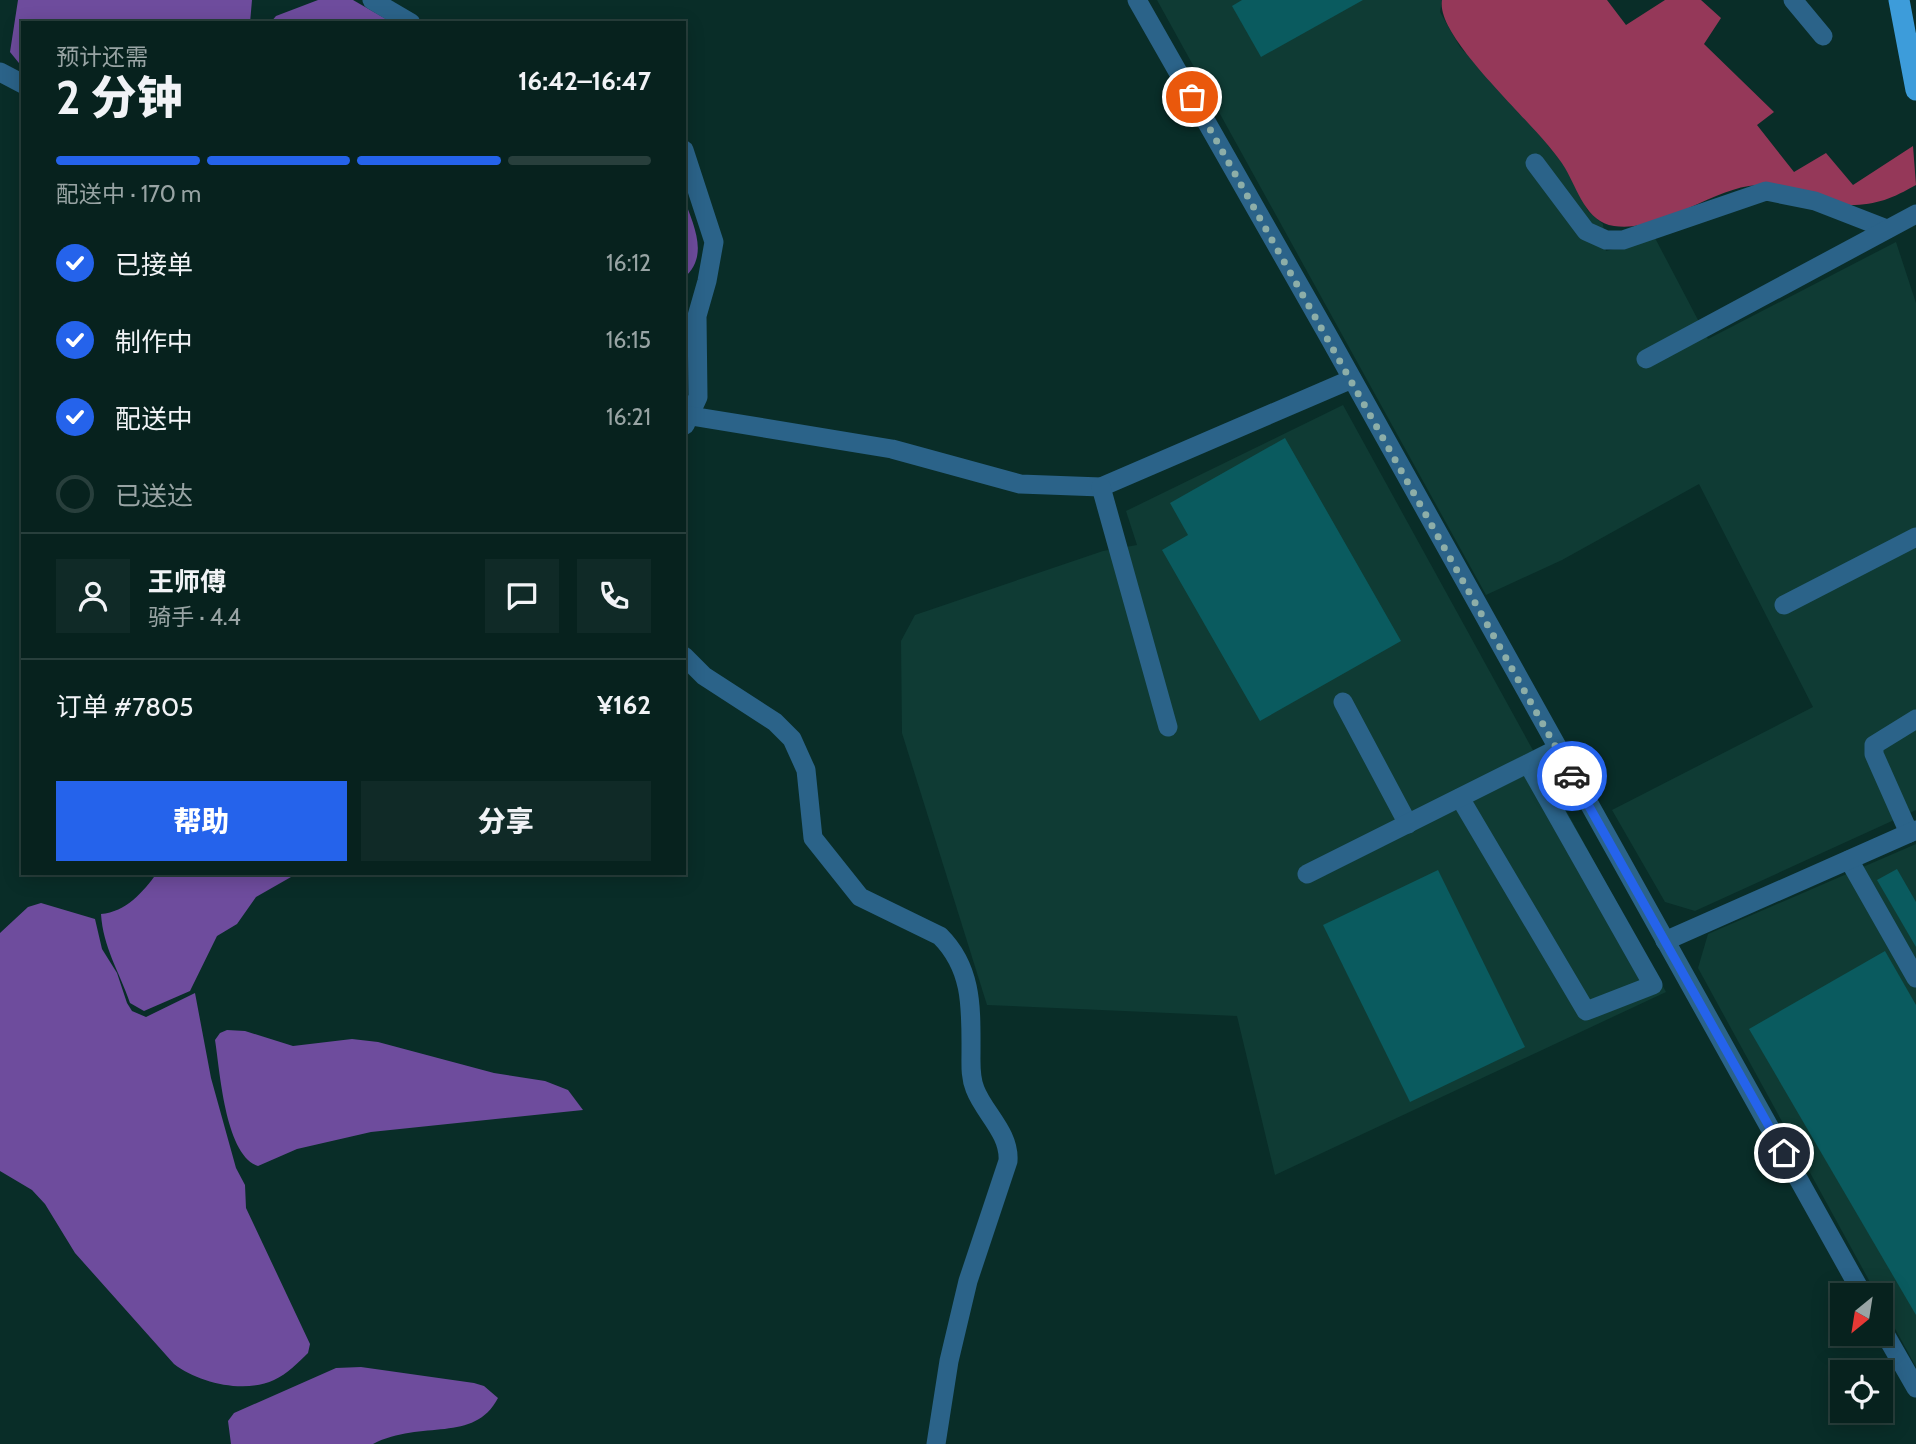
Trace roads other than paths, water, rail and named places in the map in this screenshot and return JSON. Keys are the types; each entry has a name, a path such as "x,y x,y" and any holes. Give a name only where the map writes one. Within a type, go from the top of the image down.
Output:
{"main road":[{"path":"1899,0 1916,90"}],"street":[{"path":"372,0 408,21"},
{"path":"1137,0 1352,379 1856,1283"},
{"path":"1793,0 1823,36"},
{"path":"0,72 21,84"},
{"path":"686,155 714,242 697,316 698,397 687,421 881,446 1020,484 1101,487 1352,379"},
{"path":"1535,163 1586,231 1606,240 1623,240 1766,191 1815,201 1887,229"},
{"path":"1646,359 1916,214"},
{"path":"1101,487 1168,727"},
{"path":"1784,605 1916,537"},
{"path":"686,658 704,677 775,722 792,739 806,770 813,838 860,897 940,936 950,946 965,974 971,997 972,1081 1006,1143 1008,1161 968,1281 949,1361 936,1444"},
{"path":"1342,702 1408,824"},
{"path":"1665,941 1913,832 1874,754 1874,745 1916,719"},
{"path":"1307,874 1557,749"},
{"path":"1461,797 1586,1011 1653,985 1528,764"},
{"path":"1849,860 1916,978"},
{"path":"1892,1346 1916,1388"}]}
